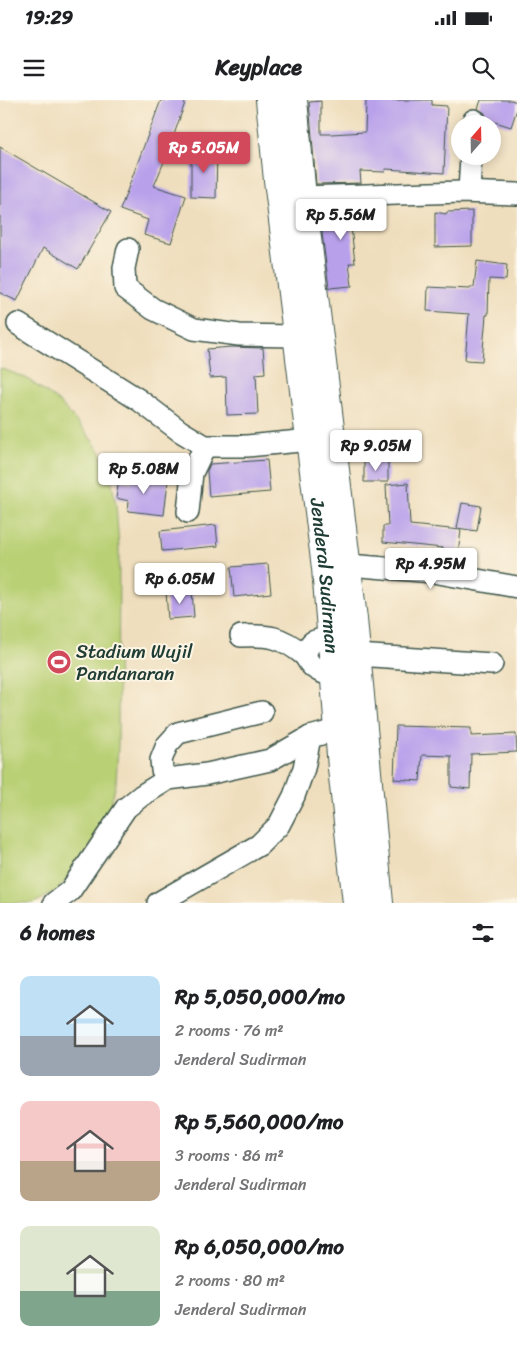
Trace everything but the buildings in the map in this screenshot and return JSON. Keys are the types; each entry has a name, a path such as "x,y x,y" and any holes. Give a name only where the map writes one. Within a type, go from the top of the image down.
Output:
{"highway":[{"name":"Jenderal Sudirman","path":"270,100 278,180 311,440 357,654 352,728 342,768 357,903"},
{"name":"Jenderal Sudirman","path":"293,100 337,567 333,638 336,677 352,728 379,903"}],"street":[{"path":"469,192 470,165"},
{"path":"302,197 469,192 517,194"},
{"path":"128,249 124,268 125,288 153,309 194,329 239,335 297,336"},
{"path":"18,324 139,400 180,431 205,446 247,446 311,440"},
{"path":"188,512 192,474 205,446"},
{"path":"337,567 433,572 517,587"},
{"path":"241,636 266,635 286,642 305,656 311,666 322,673 336,677"},
{"path":"305,656 308,646 316,640 333,638"},
{"path":"357,654 492,664"},
{"path":"168,779 162,770 161,760 167,745 178,733 262,712"},
{"path":"54,903 70,891 126,808 168,779 207,774 270,760 310,737 352,728"},
{"path":"158,903 259,845 279,825 294,796 304,768 310,737"}],"green space":[{"name":"Stadium Wujil Pandanaran","path":"0,368 26,378 58,401 100,451 111,478 116,505 119,546 118,745 116,783 108,816 96,843 58,890 34,903 0,903"}],"place":[{"name":"Stadium Wujil Pandanaran","path":"59,662"}]}
